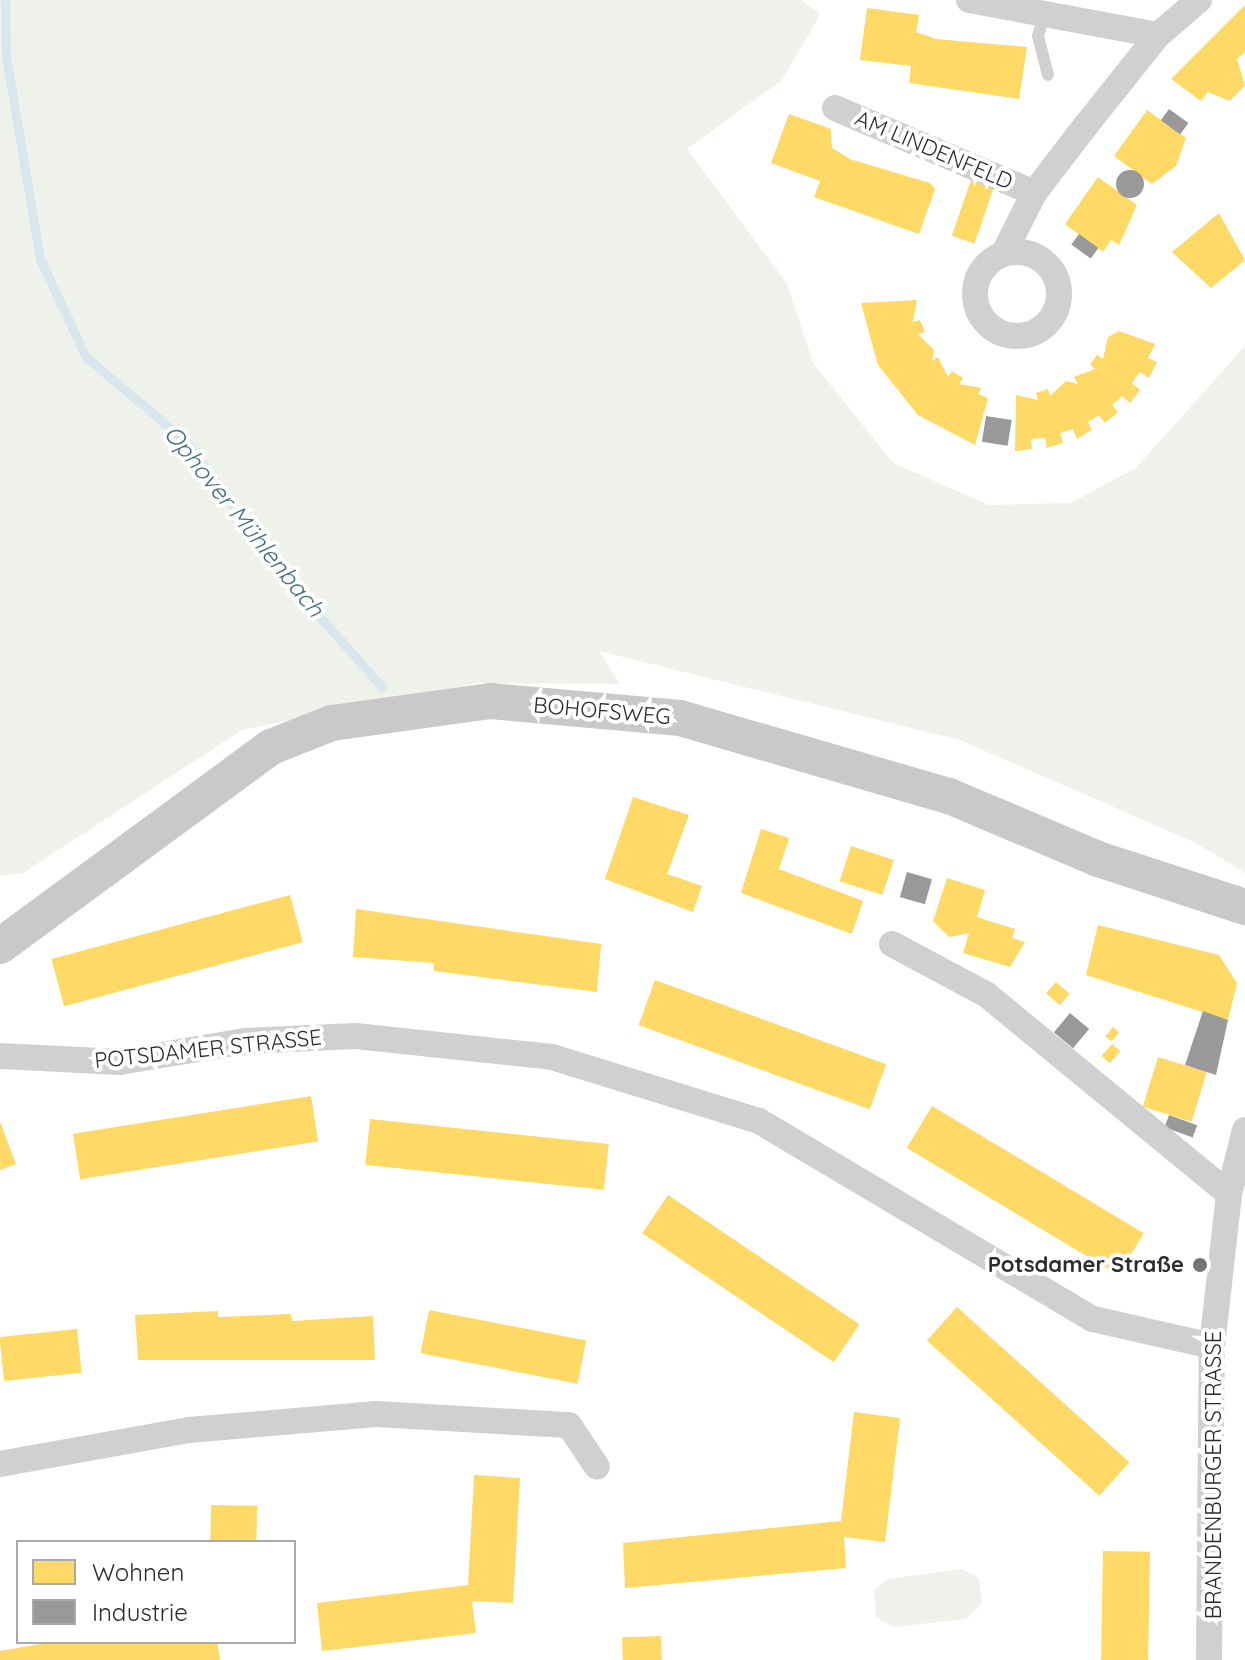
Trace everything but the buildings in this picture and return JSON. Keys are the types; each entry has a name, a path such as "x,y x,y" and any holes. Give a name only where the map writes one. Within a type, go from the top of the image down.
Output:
{"street":[{"path":"969,0 1044,11 1158,35"},
{"name":"AM LINDENFELD","path":"1004,253 1034,193 1158,35 1199,0"},
{"name":"AM LINDENFELD","path":"835,108 1034,193"},
{"name":"BOHOFSWEG","path":"0,946 271,747 332,723 490,701 680,718 949,796 1098,859 1245,907"},
{"path":"892,944 987,995 1229,1194"},
{"name":"POTSDAMER STRASSE","path":"0,1056 120,1062 246,1041 356,1036 552,1057 759,1121 1093,1319 1212,1346"},
{"name":"BRANDENBURGER STRASSE","path":"1209,1660 1212,1346 1229,1194 1245,1130"},
{"path":"0,1464 189,1430 376,1414 569,1425 597,1467"}],"lane":[{"path":"1044,11 1038,36 1048,75"}],"shaded area":[{"path":"0,0 802,0 820,15 782,80 687,149 787,284 813,363 893,463 989,505 1070,503 1136,468 1245,346 1245,873 1194,842 960,740 599,651 620,684 479,683 242,730 23,873 0,876"},
{"path":"962,1569 979,1578 982,1603 966,1619 893,1627 876,1617 874,1590 888,1579"}],"waterway":[{"name":"Ophover Mühlenbach","path":"5,0 6,56 40,259 86,357 188,443 280,572 382,687"}],"place":[{"name":"Potsdamer Straße","path":"1200,1265"}]}
